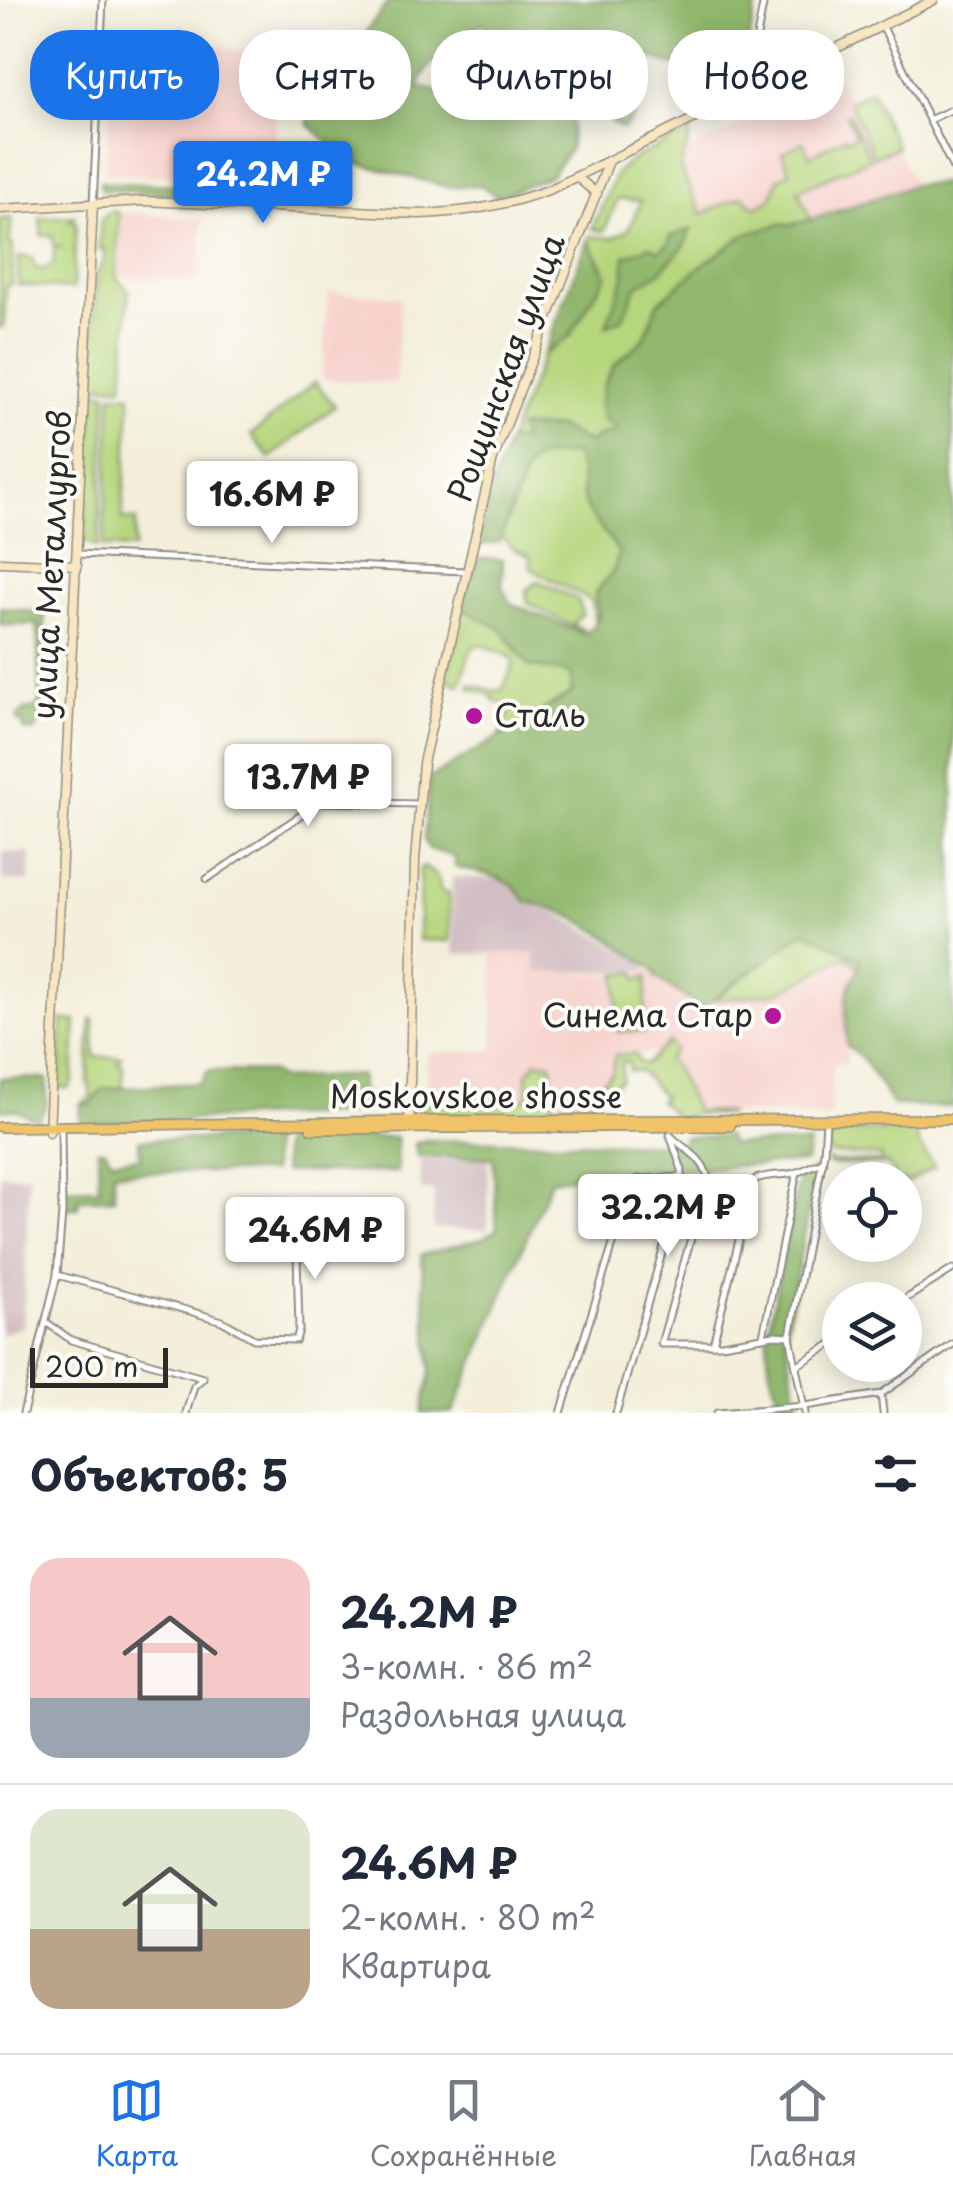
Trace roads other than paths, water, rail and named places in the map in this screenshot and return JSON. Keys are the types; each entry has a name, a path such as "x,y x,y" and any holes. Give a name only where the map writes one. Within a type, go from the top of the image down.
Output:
{"main road":[{"path":"844,44 934,0"},
{"path":"0,208 144,201 385,213 466,212 540,193 691,120"},
{"name":"Рощинская улица","path":"409,1125 418,804 423,762 493,459 609,162"},
{"path":"577,177 598,194"},
{"name":"улица Металлургов","path":"55,1130 93,204"},
{"path":"0,562 78,565"},
{"name":"Moskovskoe shosse","path":"0,1130 953,1122"},
{"name":"Moskovskoe shosse","path":"409,1125 669,1131 826,1123"}],"street":[{"name":"улица Металлургов","path":"93,204 103,0"},
{"path":"758,30 764,0"},
{"path":"882,25 953,168"},
{"path":"929,120 953,109"},
{"path":"78,554 465,572"},
{"path":"207,879 320,802 418,804"},
{"path":"822,1162 826,1123"},
{"path":"23,1413 57,1275 62,1214 55,1130"},
{"path":"616,1413 682,1182 669,1131"},
{"path":"669,1131 704,1164 708,1182 661,1344 713,1344 790,1336"},
{"path":"713,1344 753,1182 762,1176 797,1173 812,1164 822,1164 790,1336 805,1410"},
{"path":"763,1338 797,1173"},
{"path":"561,1413 633,1181 681,1177"},
{"path":"57,1275 190,1311 254,1339 296,1340 297,1254 290,1253"},
{"path":"922,1289 953,1270"},
{"path":"46,1322 71,1340 204,1378 194,1386 186,1413"},
{"path":"717,1413 805,1410 881,1394 953,1344"},
{"path":"796,1366 822,1351"},
{"path":"881,1394 882,1413"}],"place":[{"name":"Сталь","path":"474,716"},
{"name":"Синема Стар","path":"773,1016"}]}
